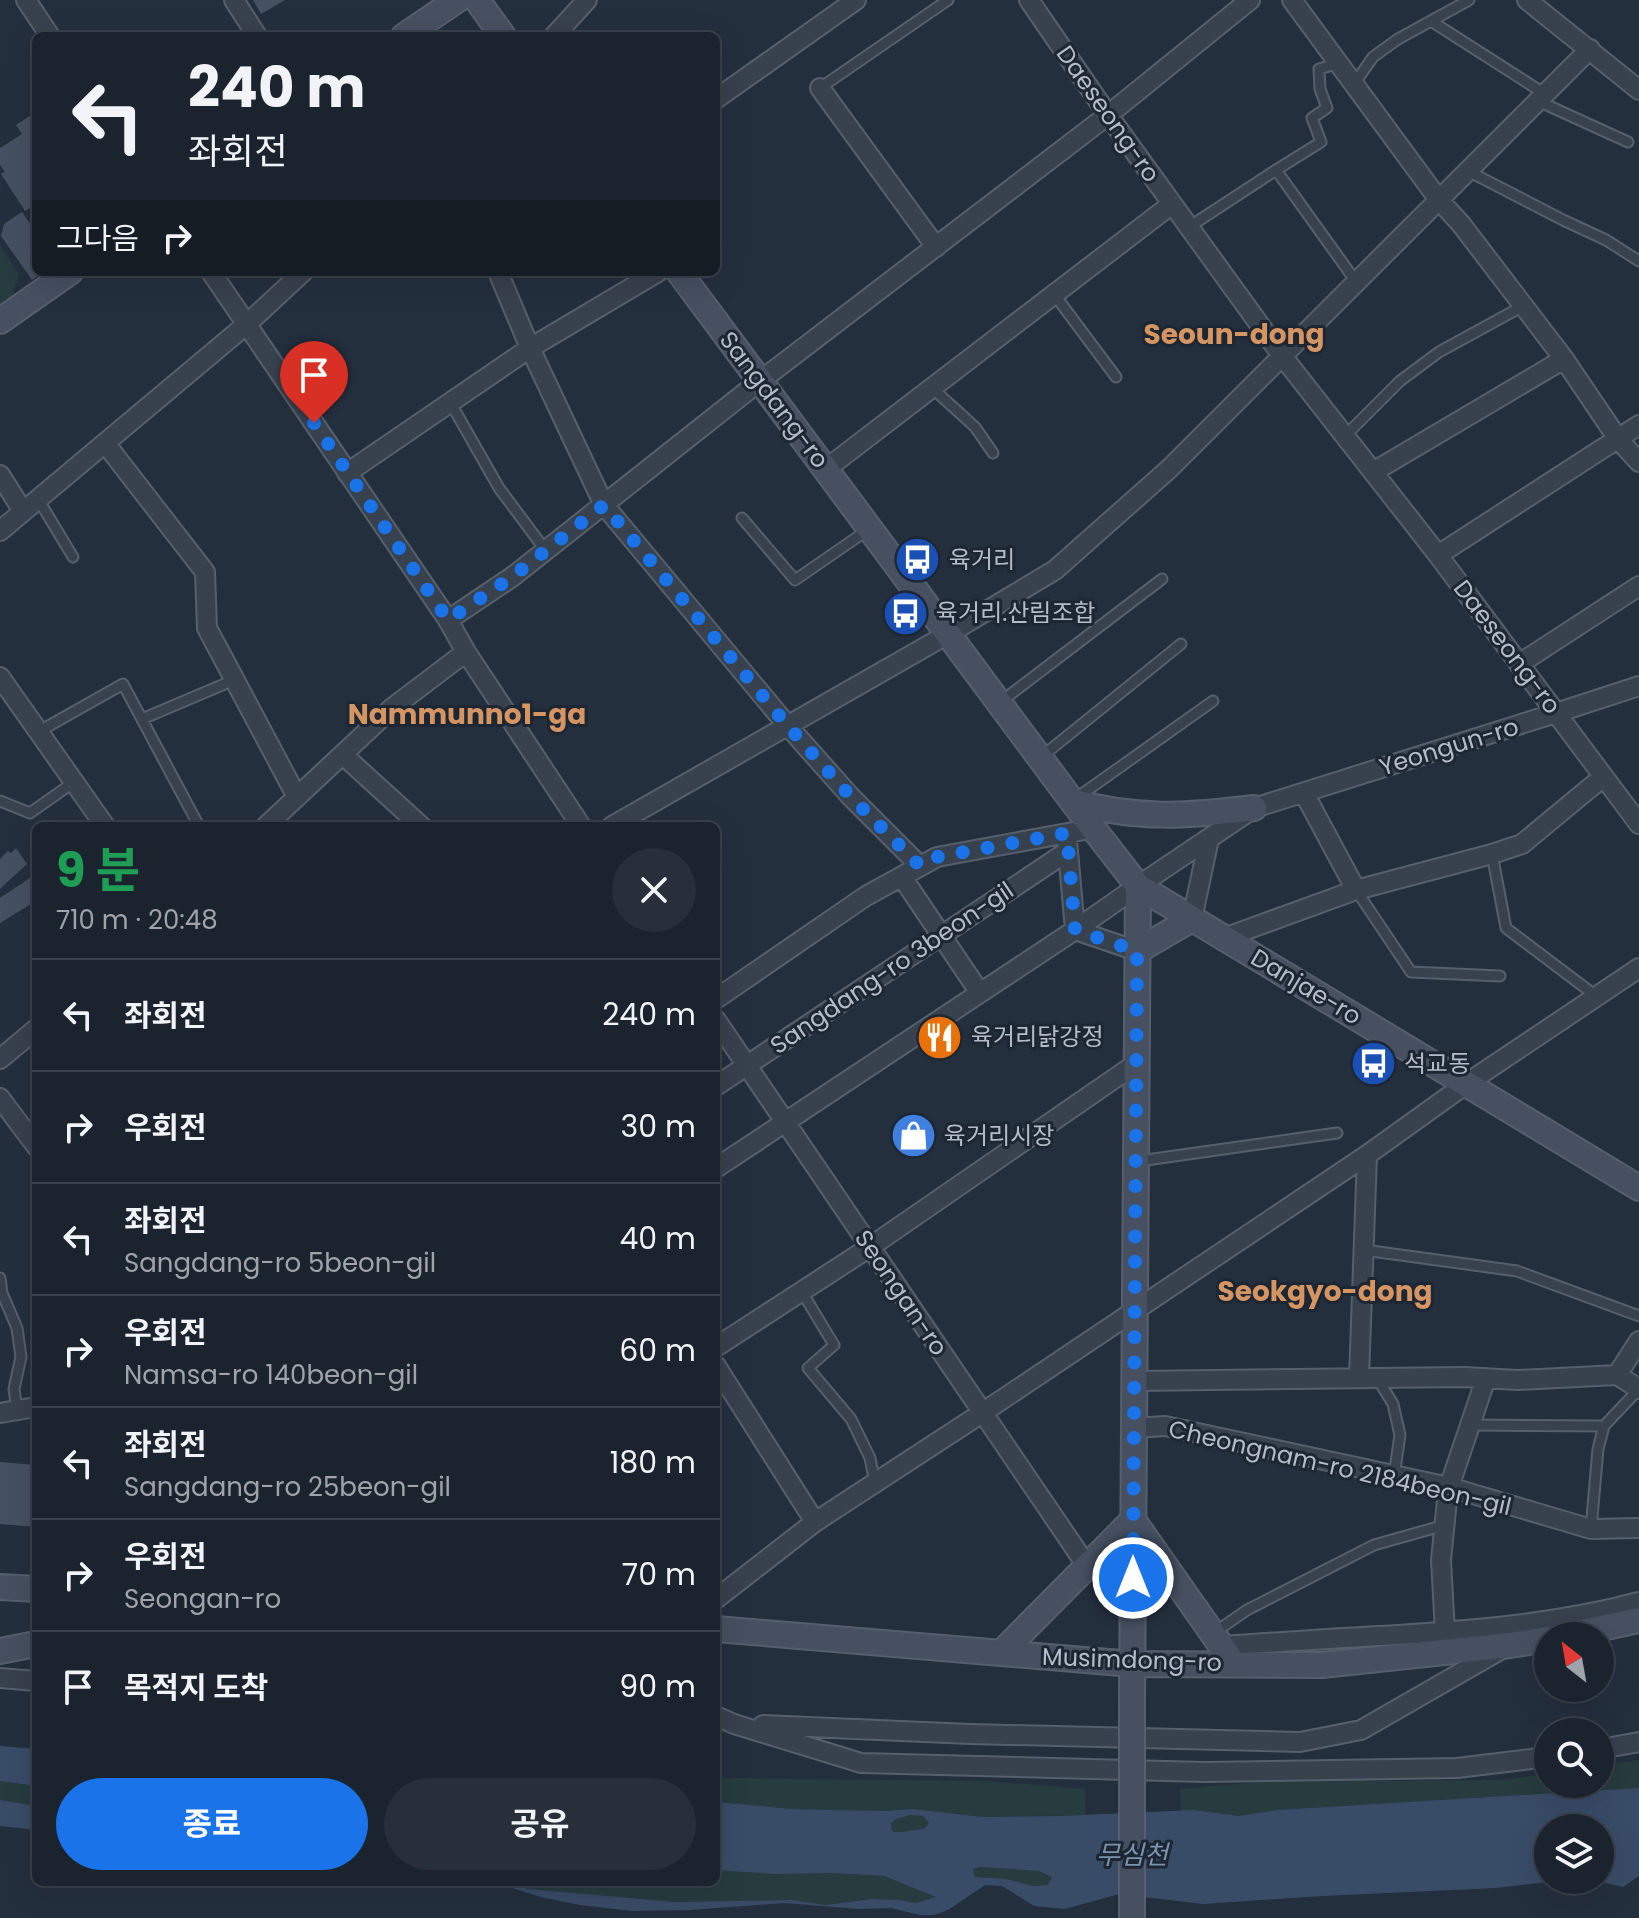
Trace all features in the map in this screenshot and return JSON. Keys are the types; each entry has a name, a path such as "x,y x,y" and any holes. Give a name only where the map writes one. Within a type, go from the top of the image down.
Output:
{"main road":[{"path":"414,32 457,0"},
{"path":"477,0 500,32"},
{"path":"0,321 64,276"},
{"name":"Sangdang-ro","path":"682,276 1138,886"},
{"path":"1072,801 1134,814 1175,816 1254,808"},
{"path":"1132,1918 1138,886"},
{"name":"Danjae-ro","path":"1138,886 1639,1188"},
{"path":"1137,951 1192,919"},
{"path":"1001,1653 1133,1520"},
{"path":"1133,1520 1223,1648"},
{"path":"0,1587 32,1589"},
{"path":"1614,1625 1639,1620"},
{"name":"Musimdong-ro","path":"720,1629 1133,1664 1223,1648 1322,1665 1534,1641"},
{"path":"0,1651 32,1645"}],"street":[{"path":"26,0 47,32"},
{"path":"234,0 254,32"},
{"path":"558,32 587,0"},
{"name":"Daeseong-ro","path":"1029,0 1283,357 1438,555 1639,824"},
{"path":"448,620 546,551 760,381 1108,115 1250,0"},
{"path":"1292,0 1439,200 1461,224 1564,359 1618,439 1639,462"},
{"path":"1527,0 1639,90"},
{"path":"720,96 844,4"},
{"path":"619,822 1055,570 1169,469 1590,49"},
{"path":"820,88 936,247"},
{"path":"826,469 1172,204"},
{"path":"214,276 448,620 578,822"},
{"path":"0,531 247,324 299,276"},
{"path":"500,276 604,505 787,725 851,797 920,866"},
{"path":"347,473 530,348 651,276"},
{"path":"1373,472 1564,359"},
{"path":"1438,555 1639,425"},
{"path":"105,443 205,572 207,628 297,797"},
{"path":"0,475 23,511"},
{"path":"1519,664 1639,586"},
{"path":"270,822 392,708 466,652"},
{"path":"0,677 102,822"},
{"name":"Yeongun-ro","path":"720,1165 1254,808 1639,686"},
{"path":"343,755 417,822"},
{"path":"1224,938 1356,890 1522,844 1603,777"},
{"path":"1304,793 1356,890"},
{"path":"720,996 866,896 937,857 1068,842 1095,828"},
{"path":"1192,919 1209,839"},
{"path":"1068,842 1075,930 1137,951"},
{"name":"Sangdang-ro 3beon-gil","path":"720,1083 941,934 1068,842"},
{"path":"902,877 980,993"},
{"path":"720,1596 815,1522 1367,1155 1466,1084 1639,968"},
{"name":"Seongan-ro","path":"720,1026 1087,1566"},
{"path":"0,1059 32,1032"},
{"path":"720,1344 870,1247 1137,1063"},
{"path":"0,1098 32,1141"},
{"path":"1367,1155 1364,1250 1368,1378"},
{"path":"1617,1375 1639,1341"},
{"path":"720,1372 815,1522"},
{"path":"1134,1381 1518,1380 1617,1375 1639,1389"},
{"path":"1445,1632 1441,1560 1449,1487 1486,1378"},
{"path":"8,1412 32,1408"},
{"name":"Cheongnam-ro 2184beon-gil","path":"1134,1428 1165,1426 1449,1487 1591,1529 1639,1528"},
{"name":"Musimdong-ro","path":"1223,1648 1445,1632 1561,1619 1639,1602"},
{"path":"725,1724 1300,1742 1361,1730 1510,1645"},
{"path":"0,1678 32,1681"},
{"path":"725,1724 861,1763 1204,1772 1457,1768 1534,1759"},
{"path":"1614,1746 1636,1742"}],"lane":[{"path":"820,88 948,0"},
{"path":"1354,84 1373,57 1398,39 1469,0"},
{"path":"1431,21 1541,98 1628,142"},
{"path":"1189,227 1321,142 1312,118 1327,108 1320,89 1319,69 1339,63"},
{"path":"1276,170 1357,283"},
{"path":"1468,171 1606,240 1639,261"},
{"path":"1054,294 1116,377"},
{"path":"1345,436 1400,381 1439,352 1523,306"},
{"path":"932,388 975,427 993,453"},
{"path":"450,402 499,488 546,551"},
{"path":"38,499 73,557"},
{"path":"742,518 795,580 870,528"},
{"path":"999,703 1162,579"},
{"path":"1040,758 1181,644"},
{"path":"142,719 234,680"},
{"path":"38,732 123,684 196,822"},
{"path":"1072,801 1213,701"},
{"path":"0,801 30,813 74,782"},
{"path":"1492,854 1506,928 1596,996"},
{"path":"1356,890 1411,972 1500,976"},
{"path":"1136,1161 1337,1133"},
{"path":"1364,1250 1517,1271 1639,1316"},
{"path":"0,1278 2,1293 17,1328 21,1357 8,1412"},
{"path":"802,1292 834,1345 808,1368 851,1419 870,1458 875,1483"},
{"path":"1368,1378 1393,1404 1400,1435 1394,1476"},
{"path":"1591,1529 1598,1449 1604,1426 1639,1389"},
{"path":"1471,1425 1604,1426"},
{"name":"Musimdong-ro","path":"1223,1648 1247,1610 1374,1545 1445,1525"}],"green space":[{"path":"0,245 19,274 12,298 0,307"},
{"path":"1639,1760 1639,1788 1614,1790 1614,1764"},
{"path":"1534,1776 1534,1794 1277,1810 1239,1816 1181,1811 1180,1789 1312,1778 1502,1780"},
{"path":"720,1778 983,1781 1085,1789 1086,1815 983,1817 913,1809 793,1809 720,1802"},
{"path":"0,1781 32,1785 32,1805 0,1800"},
{"path":"911,1815 923,1816 930,1823 924,1829 893,1831 891,1823"},
{"path":"973,1869 1039,1871 1052,1877 1048,1885 1033,1886 1007,1879 975,1877"},
{"path":"720,1870 884,1876 937,1897 916,1903 872,1899 825,1905 792,1900 676,1902 519,1886 720,1886"}],"water":[{"path":"0,1746 32,1749 32,1785 0,1781"},
{"name":"무심천","path":"1639,1788 1639,1876 1623,1887 1614,1885 1614,1814 1534,1814 1534,1884 1496,1888 1203,1904 1119,1894 1065,1909 1034,1906 1002,1886 985,1885 948,1910 934,1915 920,1915 891,1908 859,1909 784,1903 632,1911 580,1905 506,1886 676,1902 792,1900 825,1905 872,1899 916,1903 936,1897 884,1876 720,1870 720,1802 793,1809 913,1809 983,1817 1194,1810 1239,1816 1277,1810 1534,1794 1534,1798 1614,1798 1614,1790","holes":["911,1815 923,1816 929,1823 924,1829 900,1832 892,1831 891,1823","973,1869 1039,1871 1052,1877 1048,1885 1033,1886 1007,1879 975,1877"]},
{"path":"0,1800 32,1805 32,1830 0,1826"}],"building":[{"path":"253,0 285,0 261,14"},
{"path":"32,115 32,207 25,211 1,174 5,172 0,165 0,148 22,134 16,125"},
{"path":"22,212 32,226 32,276 38,276 32,280 1,236 4,224"},
{"path":"16,848 27,864 0,889 0,859"},
{"path":"32,877 32,903 0,923 0,898"},
{"path":"0,1462 32,1465 32,1527 0,1524"}],"place":[{"name":"육거리","path":"918,560"},
{"name":"육거리.산림조합","path":"905,613"},
{"name":"육거리닭강정","path":"940,1037"},
{"name":"석교동","path":"1373,1064"},
{"name":"육거리시장","path":"913,1136"}],"district":[{"name":"Seoun-dong","path":"1234,334"},
{"name":"Nammunno1-ga","path":"467,714"},
{"name":"Seokgyo-dong","path":"1325,1291"}],"route":[{"path":"314,423 448,620 512,577 604,505 787,725 851,797 920,866 937,857 1067,833 1075,930 1137,951 1133,1578"}]}
